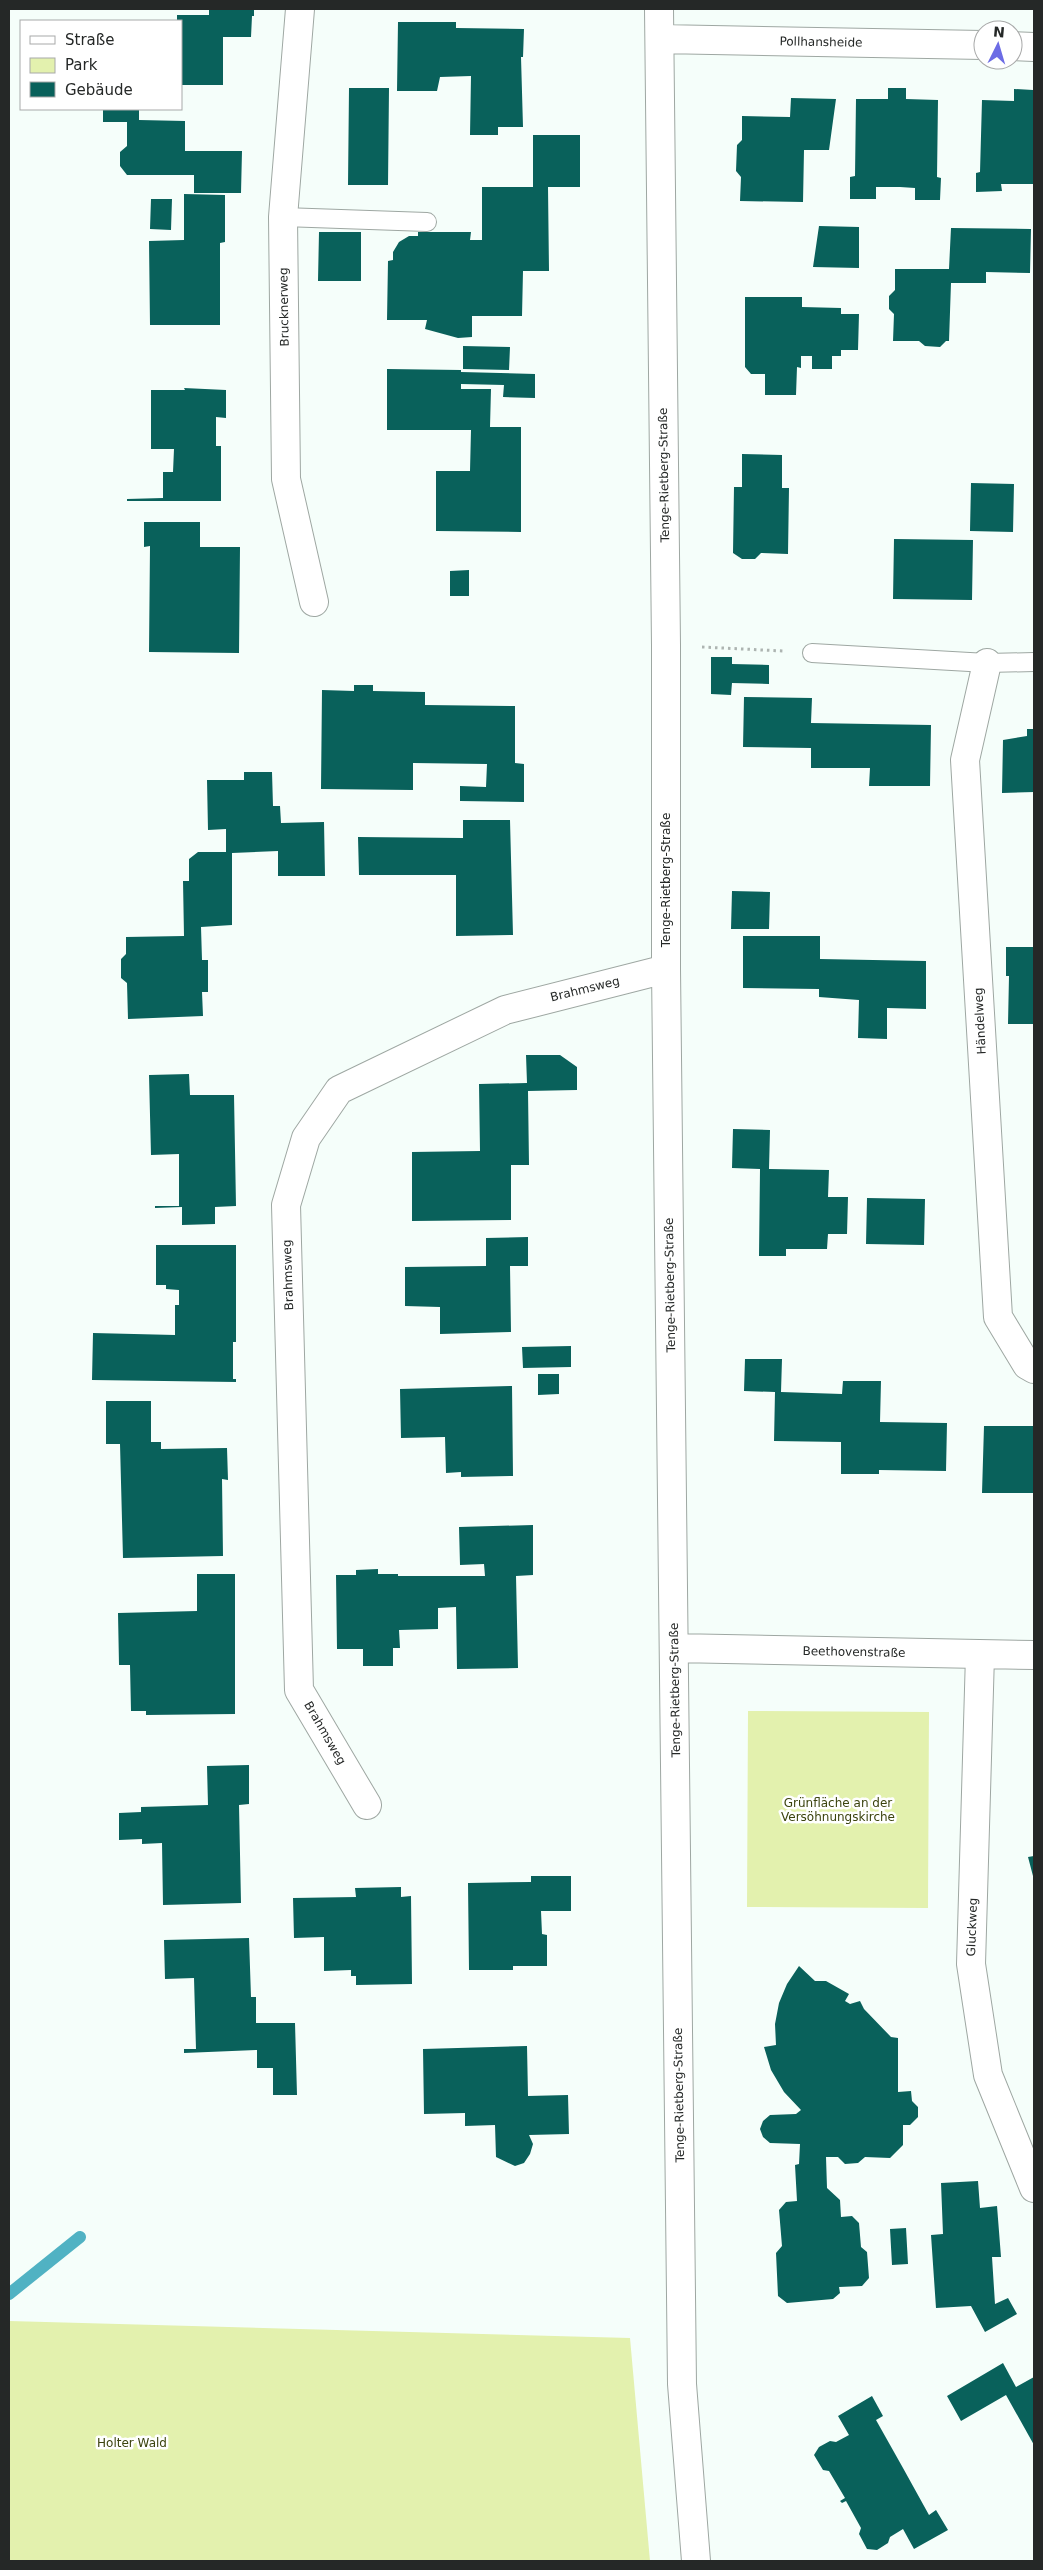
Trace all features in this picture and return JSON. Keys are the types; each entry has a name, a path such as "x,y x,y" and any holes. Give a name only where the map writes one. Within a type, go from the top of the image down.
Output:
{"street":[{"name":"Brucknerweg","path":"300,9 283,217 286,479 314,602"},
{"name":"Tenge-Rietberg-Straße","path":"659,9 666,645 666,969 682,2384 696,2561"},
{"name":"Pollhansheide","path":"660,39 973,46"},
{"name":"Händelweg","path":"987,663 965,760 998,1317 1027,1365 1034,1369"},
{"name":"Brahmsweg","path":"367,1805 299,1690 286,1205 306,1138 339,1090 505,1010 666,969"},
{"name":"Beethovenstraße","path":"674,1648 1034,1655"},
{"name":"Gluckweg","path":"980,1655 971,1964 988,2075 1034,2188"}],"lane":[{"path":"283,217 426,222"},
{"path":"812,653 987,663 1034,662"}],"path":[{"path":"666,645 812,653"}],"green space":[{"name":"Grünfläche an der Versöhnungskirche","path":"748,1711 929,1712 928,1908 747,1907"},
{"name":"Holter Wald","path":"9,2321 630,2338 650,2561 9,2561"}],"building":[{"path":"209,9 254,9 251,37 223,37 223,85 182,85 182,20 177,20 177,15 209,15"},
{"path":"398,22 456,22 456,28 524,29 523,57 521,57 523,127 498,127 498,135 470,135 471,76 440,77 437,91 397,91"},
{"path":"349,88 389,88 388,185 348,185"},
{"path":"888,88 906,88 906,99 938,100 937,177 941,178 940,200 915,200 915,188 900,187 876,187 876,199 850,199 850,177 855,176 856,99 888,99"},
{"path":"1014,89 1033,90 1034,184 1001,184 1002,191 976,192 976,173 980,172 982,100 1014,101"},
{"path":"791,98 836,99 829,150 804,150 803,202 740,201 741,177 736,171 737,145 742,140 742,116 790,117"},
{"path":"103,110 139,110 139,120 185,121 185,151 242,151 241,193 194,193 194,175 127,175 120,166 120,152 127,146 127,122 103,122"},
{"path":"533,135 580,135 580,187 548,187 549,271 523,271 522,316 472,316 472,337 458,338 425,329 427,320 387,320 388,261 393,260 393,252 399,242 409,236 418,236 418,232 471,232 470,240 482,240 482,187 533,187"},
{"path":"184,194 225,195 225,242 220,243 220,325 150,325 149,241 184,240"},
{"path":"151,199 172,199 171,230 150,229"},
{"path":"819,226 859,227 859,268 813,267"},
{"path":"951,228 1031,229 1030,273 986,272 986,283 951,283 949,341 946,341 940,347 925,346 919,341 893,341 894,314 889,309 889,296 895,290 895,269 949,269"},
{"path":"319,232 361,232 361,281 318,281"},
{"path":"745,297 802,297 802,307 841,308 841,314 859,314 858,350 841,350 841,356 832,356 832,369 812,369 812,356 801,356 801,368 797,367 796,395 765,395 765,374 751,374 745,367"},
{"path":"463,346 510,347 509,370 463,369"},
{"path":"387,369 535,374 535,398 503,397 504,385 461,384 461,389 491,389 490,427 521,427 521,532 436,531 436,471 470,471 471,430 387,430"},
{"path":"184,388 226,390 226,418 216,417 216,446 221,446 221,501 127,501 127,499 163,498 163,472 173,472 174,449 151,449 151,390 185,390"},
{"path":"742,454 782,455 782,488 789,488 788,554 761,553 755,559 742,559 733,553 734,487 742,487"},
{"path":"971,483 1014,484 1013,532 970,531"},
{"path":"144,522 200,522 200,547 240,547 239,653 149,652 150,546 144,547"},
{"path":"894,539 973,540 972,600 893,599"},
{"path":"469,570 469,596 450,596 450,571"},
{"path":"711,657 732,657 732,664 769,665 769,684 732,683 731,695 711,694"},
{"path":"354,685 373,685 373,691 425,692 425,705 515,706 515,763 524,764 524,802 460,801 460,786 486,787 487,764 413,763 413,790 321,789 322,690 354,691"},
{"path":"744,697 812,698 811,723 931,725 930,786 869,786 870,768 811,768 811,748 743,747"},
{"path":"1027,729 1034,729 1034,792 1002,793 1003,740 1027,736"},
{"path":"244,772 272,772 273,806 280,806 281,823 324,822 325,876 278,876 278,851 232,853 232,925 201,927 202,960 208,960 208,992 202,992 203,1016 128,1019 127,983 121,978 121,959 126,954 126,937 184,936 183,881 189,881 189,859 198,852 226,852 226,829 208,830 207,780 244,780"},
{"path":"463,820 510,820 513,935 456,936 456,875 359,875 358,837 463,838"},
{"path":"732,891 770,892 769,929 731,929"},
{"path":"743,936 820,936 820,959 926,961 926,1009 887,1008 887,1039 858,1038 859,1000 819,997 819,989 743,988"},
{"path":"1006,947 1034,947 1034,1024 1008,1024 1009,976 1006,976"},
{"path":"526,1055 560,1055 577,1067 577,1090 528,1091 529,1165 511,1165 511,1220 412,1221 412,1152 480,1151 479,1084 527,1083"},
{"path":"189,1074 190,1095 234,1095 236,1206 215,1207 215,1224 182,1225 182,1207 155,1208 155,1206 179,1206 179,1154 151,1155 149,1075"},
{"path":"733,1129 770,1130 769,1169 829,1170 828,1197 848,1197 847,1234 828,1234 827,1249 786,1249 786,1256 759,1256 760,1169 732,1168"},
{"path":"867,1198 925,1199 924,1245 866,1244"},
{"path":"528,1237 528,1266 510,1266 511,1332 440,1334 440,1307 405,1306 405,1267 486,1266 486,1238"},
{"path":"156,1245 236,1245 236,1342 233,1342 233,1379 236,1379 236,1382 92,1380 93,1333 175,1335 175,1305 179,1305 179,1290 166,1289 166,1285 156,1285"},
{"path":"571,1346 571,1367 523,1368 522,1347"},
{"path":"745,1359 782,1359 781,1392 842,1394 843,1381 881,1381 880,1422 947,1423 946,1471 879,1470 879,1474 841,1474 841,1442 774,1441 775,1392 744,1391"},
{"path":"538,1374 559,1374 559,1394 538,1395"},
{"path":"512,1386 513,1476 461,1477 461,1472 446,1473 445,1437 401,1438 400,1389"},
{"path":"106,1401 151,1401 151,1442 161,1442 161,1449 227,1448 228,1480 222,1479 223,1556 123,1558 120,1444 106,1444"},
{"path":"984,1426 1034,1426 1034,1493 982,1493"},
{"path":"533,1525 533,1575 516,1576 518,1668 457,1669 456,1607 438,1608 438,1629 399,1630 400,1648 393,1648 393,1666 363,1666 363,1649 337,1649 336,1575 356,1575 356,1570 378,1569 378,1574 398,1574 398,1576 485,1576 484,1564 460,1565 459,1527"},
{"path":"197,1574 235,1574 235,1714 146,1715 146,1711 131,1711 130,1665 119,1665 118,1613 197,1611"},
{"path":"249,1765 249,1804 239,1805 241,1903 163,1905 162,1843 142,1844 142,1839 119,1840 119,1813 141,1812 141,1807 208,1805 207,1766"},
{"path":"1034,1856 1034,1875 1033,1876 1028,1857"},
{"path":"531,1876 571,1876 571,1911 541,1911 542,1934 547,1935 547,1966 513,1966 513,1970 469,1970 468,1883 531,1882"},
{"path":"401,1887 401,1897 411,1896 412,1984 356,1985 356,1976 351,1976 351,1970 324,1971 324,1937 294,1938 293,1898 356,1897 355,1888"},
{"path":"249,1938 251,1997 256,1997 256,2023 295,2023 297,2095 273,2095 273,2068 257,2068 257,2050 184,2053 184,2049 196,2049 194,1978 165,1979 164,1940"},
{"path":"799,1966 815,1981 826,1981 849,1994 845,2001 850,2004 860,2001 864,2009 891,2037 898,2038 898,2092 911,2091 912,2101 918,2107 918,2117 910,2125 903,2125 903,2145 890,2158 865,2157 858,2163 845,2164 838,2157 826,2157 827,2188 840,2200 841,2217 852,2216 859,2223 861,2247 867,2252 869,2278 862,2286 839,2287 840,2293 833,2299 787,2303 778,2296 776,2253 782,2246 779,2210 786,2202 797,2201 795,2165 799,2164 800,2144 770,2143 763,2137 760,2129 763,2121 770,2115 796,2114 801,2110 784,2092 771,2070 764,2047 776,2045 775,2024 779,2003 787,1984"},
{"path":"527,2046 528,2096 568,2095 569,2134 529,2135 533,2144 530,2154 524,2163 515,2166 496,2157 495,2125 465,2126 465,2113 424,2114 423,2049"},
{"path":"978,2181 980,2208 997,2206 1001,2257 992,2257 995,2304 1008,2298 1017,2314 985,2332 971,2306 936,2308 931,2235 943,2234 941,2183"},
{"path":"906,2228 908,2264 892,2265 890,2229"},
{"path":"1003,2363 1016,2387 1034,2377 1034,2445 1006,2395 961,2421 947,2396"},
{"path":"872,2396 883,2416 876,2420 929,2515 936,2510 948,2530 914,2549 903,2529 890,2537 888,2543 877,2550 867,2549 859,2534 861,2528 846,2501 842,2503 840,2501 845,2498 829,2471 823,2470 814,2455 819,2447 830,2441 836,2442 849,2435 838,2416"}],"waterway":[{"path":"9,2294 80,2237"}]}
